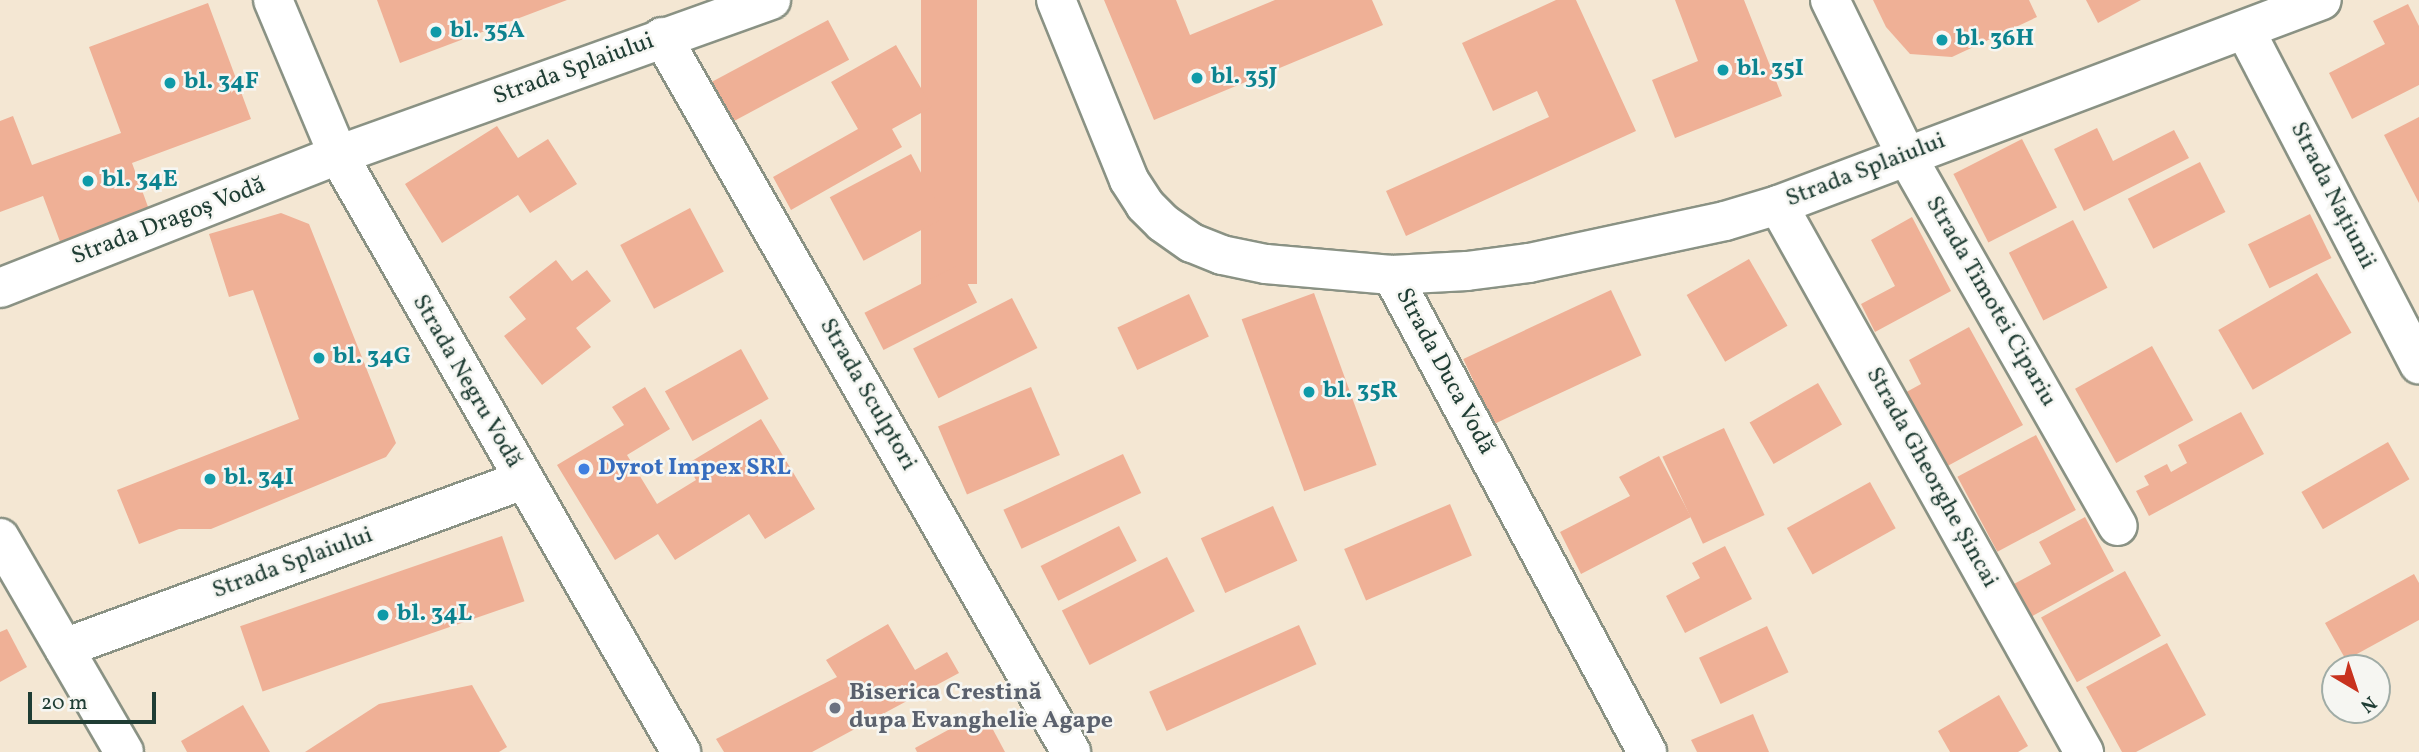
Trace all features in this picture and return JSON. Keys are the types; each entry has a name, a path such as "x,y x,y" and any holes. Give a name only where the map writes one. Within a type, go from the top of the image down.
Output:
{"street":[{"name":"Strada Negru Vodă","path":"273,0 338,155 522,480 681,752"},
{"name":"Strada Splaiului","path":"338,155 771,0"},
{"name":"Strada Duca Vodă","path":"1056,0 1129,180 1145,205 1163,223 1192,243 1222,255 1266,264 1392,275 1647,752"},
{"name":"Strada Timotei Cipariu","path":"1830,0 1906,155 2118,526"},
{"name":"Strada Splaiului","path":"1392,275 1466,271 1529,263 1687,230 1778,205 2322,0"},
{"name":"Strada Națiunii","path":"2245,30 2419,364"},
{"name":"Strada Sculptori","path":"662,37 1071,752"},
{"name":"Strada Dragoș Vodă","path":"0,288 338,155"},
{"name":"Strada Gheorghe Șincai","path":"1778,205 2084,752"},
{"name":"Strada Splaiului","path":"64,648 522,480"},
{"path":"0,538 124,752"}],"building":[{"name":"bl. 35A","path":"377,0 567,0 400,63"},
{"path":"921,0 977,0 977,284 921,284"},
{"name":"bl. 35J","path":"1104,0 1176,0 1190,35 1275,0 1372,0 1383,25 1154,120"},
{"path":"1556,0 1576,0 1636,131 1406,236 1386,191 1549,117 1537,91 1493,111 1462,43"},
{"name":"bl. 35I","path":"1675,0 1744,0 1782,96 1675,138 1652,80 1698,61"},
{"name":"bl. 36H","path":"1873,0 2029,0 2037,17 1952,57 1910,54 1886,27"},
{"path":"2086,0 2141,0 2098,23"},
{"path":"208,3 251,119 132,163 151,215 62,247 43,196 0,212 0,121 13,116 32,165 121,133 89,47"},
{"path":"2408,4 2419,26 2419,85 2352,119 2329,73 2385,44 2373,21"},
{"path":"828,20 849,60 731,123 710,83"},
{"path":"896,45 932,107 892,129 902,147 791,210 773,177 858,129 831,82"},
{"path":"2419,117 2419,203 2384,135"},
{"path":"497,126 518,158 548,139 577,184 530,213 518,195 442,243 405,184"},
{"path":"2097,128 2113,161 2174,130 2189,158 2084,211 2054,149"},
{"path":"2022,139 2057,208 1988,243 1953,174"},
{"path":"911,154 945,218 864,261 830,197"},
{"path":"2200,162 2225,212 2153,249 2128,199"},
{"path":"690,208 724,272 654,309 620,245"},
{"name":"bl. 34G","path":"281,213 309,224 396,443 386,457 211,529 179,529 139,544 117,490 299,419 253,290 229,297 209,234"},
{"path":"2310,214 2331,258 2269,288 2248,244"},
{"path":"1912,217 1951,291 1875,332 1861,304 1895,286 1871,240"},
{"path":"2073,220 2108,288 2043,320 2009,253"},
{"path":"1749,259 1788,326 1725,362 1687,295"},
{"path":"556,260 572,281 587,270 611,301 576,328 591,347 542,385 504,336 526,319 509,297"},
{"path":"958,265 977,302 884,350 864,313"},
{"path":"2317,273 2352,333 2253,390 2218,330"},
{"path":"1611,290 1641,355 1494,424 1463,359"},
{"name":"bl. 35R","path":"1314,293 1377,465 1304,491 1242,319"},
{"path":"1189,294 1209,337 1137,370 1117,327"},
{"path":"1012,298 1037,348 939,398 913,348"},
{"path":"1969,327 2023,425 1942,469 1901,395 1921,384 1909,360"},
{"path":"2152,346 2193,420 2116,463 2075,389"},
{"path":"741,349 769,399 693,441 665,391"},
{"path":"1818,383 1842,425 1774,464 1750,422"},
{"path":"645,387 670,429 627,455 657,504 696,480 687,464 761,419 815,509 765,539 749,514 675,560 658,534 615,560 557,465 624,425 612,407"},
{"path":"1031,387 1060,455 967,495 938,426"},
{"path":"2241,412 2264,454 2149,516 2136,491 2149,485 2144,476 2167,464 2171,472 2187,463 2178,445"},
{"path":"1724,428 1765,515 1703,544 1662,457"},
{"path":"2036,435 2076,510 1997,552 1957,477"},
{"path":"2388,442 2410,479 2323,529 2301,492"},
{"path":"1123,454 1141,493 1022,549 1003,510"},
{"path":"1659,456 1691,517 1581,574 1560,532 1630,496 1619,477"},
{"path":"1870,482 1896,528 1813,574 1787,528"},
{"path":"1450,504 1472,556 1366,600 1344,549"},
{"path":"1273,506 1297,561 1225,593 1201,538"},
{"path":"2085,517 2114,571 2029,618 2012,585 2051,564 2039,542"},
{"path":"1119,526 1137,561 1058,601 1041,566"},
{"name":"bl. 34L","path":"502,536 524,601 263,691 240,626"},
{"path":"1725,546 1752,599 1685,633 1666,596 1700,578 1692,563"},
{"path":"1167,557 1195,611 1090,665 1062,611"},
{"path":"2125,571 2161,636 2077,682 2041,618"},
{"path":"2414,574 2419,583 2419,620 2357,654 2343,654 2325,623"},
{"name":"Biserica Crestină dupa Evanghelie Agape","path":"888,624 915,670 947,652 959,673 812,752 724,752 716,739 837,677 826,660"},
{"path":"1299,625 1316,664 1167,731 1149,692"},
{"path":"1767,626 1789,672 1721,704 1699,658"},
{"path":"7,629 27,667 0,682 0,632"},
{"path":"2167,643 2206,715 2136,752 2122,752 2086,687"},
{"path":"472,685 507,747 499,752 305,752 379,704"},
{"path":"1999,695 2028,746 2018,752 1950,752 1938,731"},
{"path":"243,705 270,752 187,752 181,741"},
{"path":"983,711 1005,752 917,752 915,748"},
{"path":"1753,714 1769,752 1697,752 1691,740"}],"place":[{"name":"bl. 35A","path":"436,32"},
{"name":"bl. 36H","path":"1942,40"},
{"name":"bl. 35I","path":"1723,70"},
{"name":"bl. 35J","path":"1197,78"},
{"name":"bl. 34F","path":"170,83"},
{"name":"bl. 34E","path":"88,181"},
{"name":"bl. 34G","path":"319,358"},
{"name":"bl. 35R","path":"1309,392"},
{"name":"Dyrot Impex SRL","path":"584,469"},
{"name":"bl. 34I","path":"210,479"},
{"name":"bl. 34L","path":"383,615"},
{"name":"Biserica Crestină dupa Evanghelie Agape","path":"835,708"}]}
